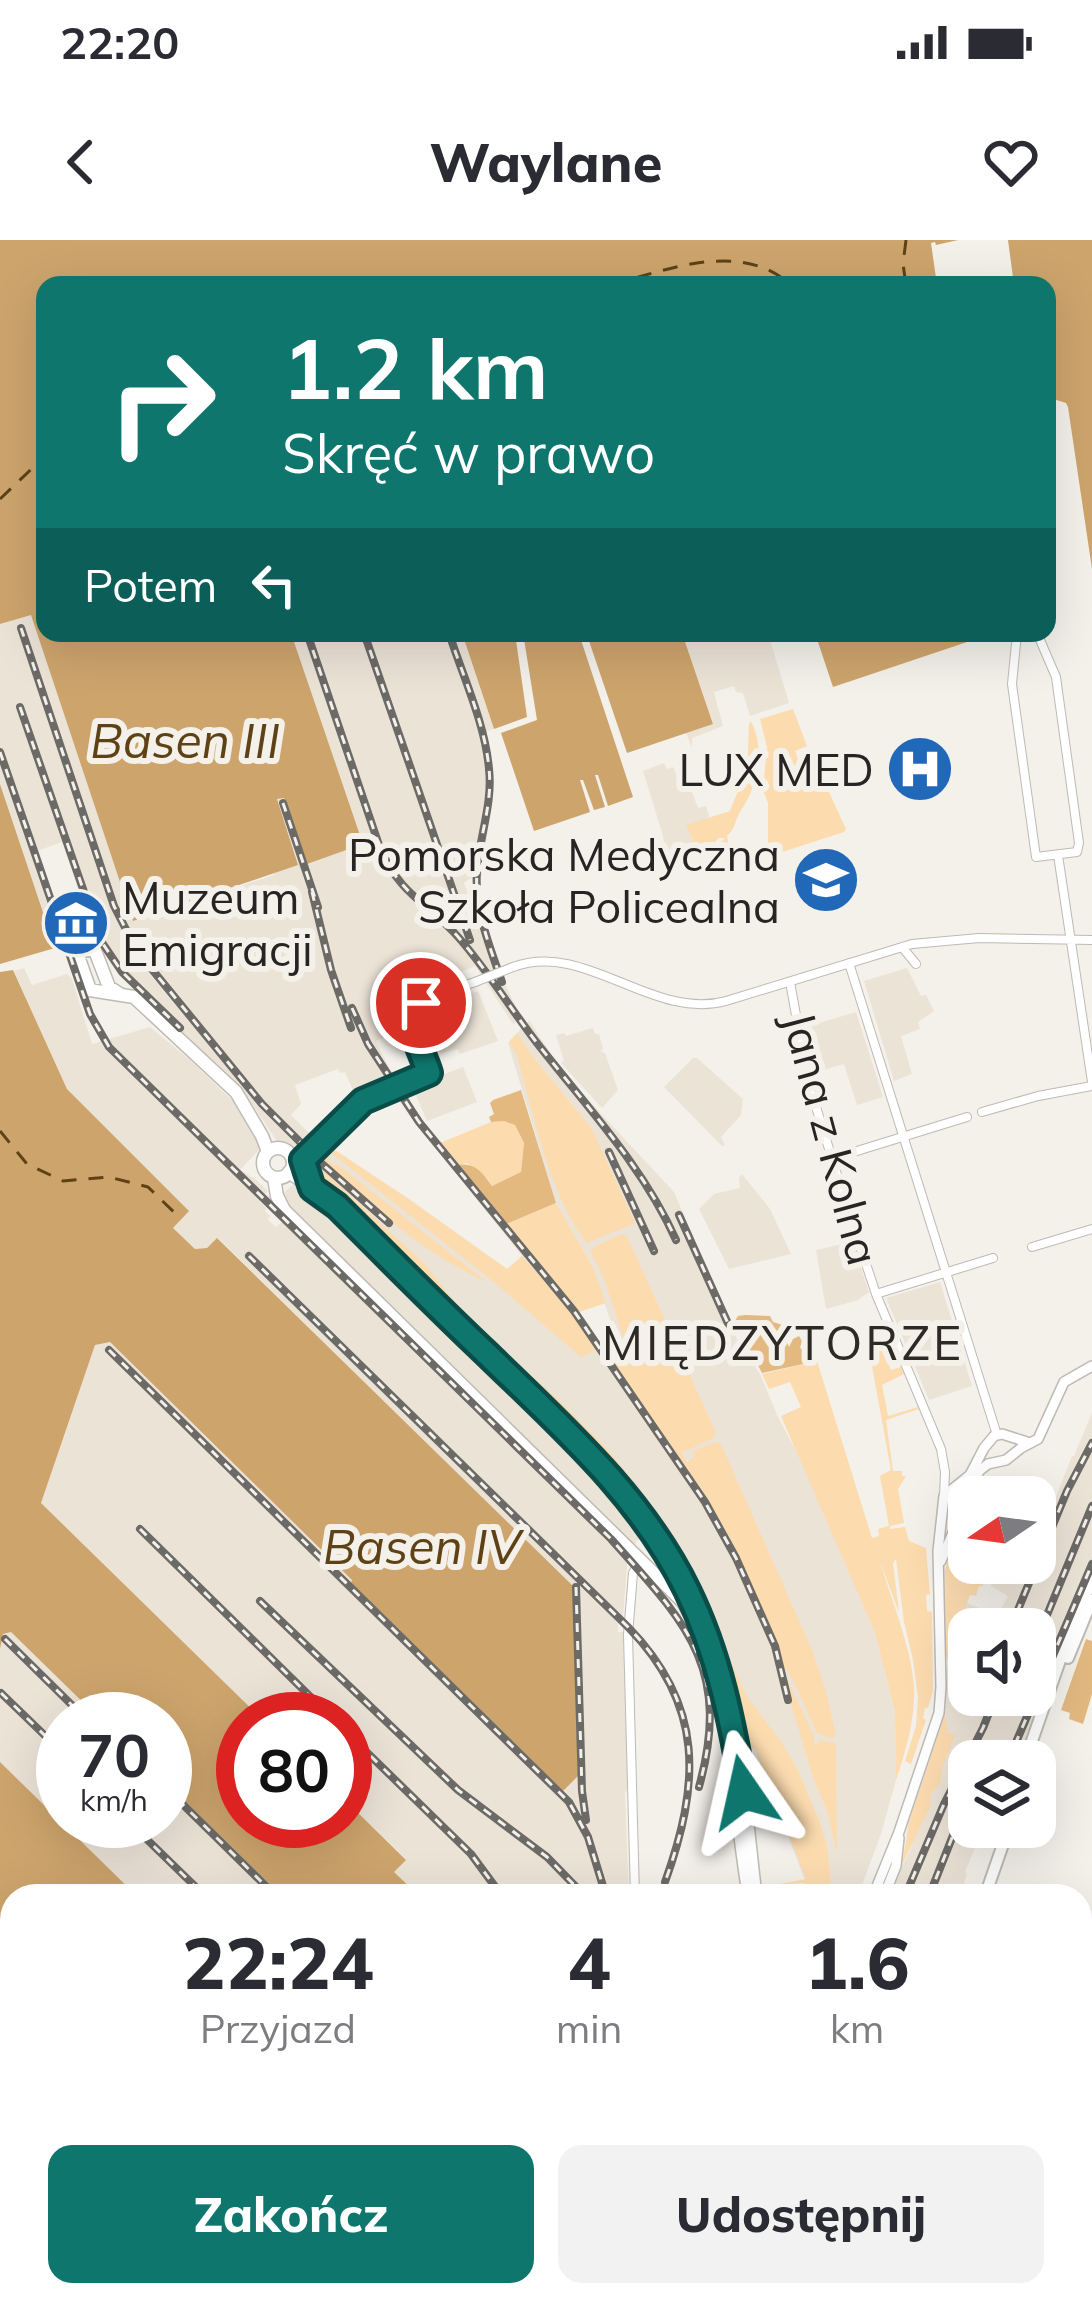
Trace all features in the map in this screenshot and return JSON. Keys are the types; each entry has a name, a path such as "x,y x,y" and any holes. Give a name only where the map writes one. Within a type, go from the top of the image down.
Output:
{"highway":[{"path":"120,994 134,997 232,1088 270,1151"},
{"path":"750,1884 722,1713 687,1609 284,1210 274,1178 264,1168 270,1151 283,1149 312,1188 337,1206 603,1468 661,1543 698,1615 724,1689 744,1792 751,1884"},
{"path":"274,1178 282,1178 295,1164"},
{"path":"641,1559 645,1541 661,1543"}],"main road":[{"path":"978,1476 982,1468 1006,1460 1042,1435 1066,1380 1092,1366"},
{"path":"878,1884 939,1713 944,1496 972,1472 992,1439 1009,1436 1030,1443"},
{"path":"940,1526 948,1528"},
{"path":"940,1566 948,1543"},
{"path":"1035,1740 1092,1582"},
{"path":"1036,1740 1092,1601"},
{"path":"889,1884 896,1866 899,1832"},
{"path":"986,1884 999,1848"}],"street":[{"path":"1016,642 1012,677 1036,857 1077,852 1078,846 1056,677 1041,642"},
{"path":"982,1112 1092,1084 1058,855"},
{"path":"295,1164 363,1101 429,1073 412,1024 413,1012 423,1002 534,960 594,973 681,1004 714,1004 901,946 979,938 1092,940"},
{"path":"901,946 916,964 921,943"},
{"path":"849,963 946,1273 992,1439 988,1454 997,1462"},
{"name":"Jana z Kolna","path":"790,982 808,1082 875,1294 941,1449 944,1496"},
{"path":"832,1159 967,1117"},
{"path":"1032,1247 1092,1229"},
{"path":"875,1294 993,1258"},
{"path":"1009,1436 1015,1447 1013,1455"},
{"path":"944,1496 948,1497"},
{"path":"635,1884 628,1635 633,1573 641,1559"},
{"path":"1080,1610 1092,1601 1092,1582"}],"shaded area":[{"path":"31,614 36,642 40,642 133,920 274,875 276,799 284,797 334,854 363,844 294,642 465,642 494,729 485,732 494,786 480,886 475,887 471,878 464,883 484,934 482,916 520,1016 515,1023 475,966 438,982 410,1001 406,1029 376,1041 396,1082 356,1097 345,1072 338,1069 295,1085 301,1104 291,1115 315,1139 303,1153 276,1140 241,1087 119,973 95,939 62,842 37,851 69,943 55,948 0,783 0,624"},
{"path":"685,642 771,642 789,703 750,716 743,693 734,686 714,692 723,726 692,738 692,748 686,733 713,723"},
{"path":"793,709 807,746 795,751 799,762 811,758 816,764 846,829 773,855 763,790 767,747 760,719"},
{"path":"751,721 758,768 727,836 734,866 722,869 733,865 721,842 725,838 710,847 696,847 686,825 730,811 742,781 747,781"},
{"path":"664,763 667,769 673,767 683,791 691,789 698,808 706,806 709,817 689,829 691,843 697,847 677,867 673,852 665,853 643,771"},
{"path":"24,968 32,985 67,974 92,1044 150,1027 190,1060 238,1106 259,1144 240,1170 268,1191 259,1200 268,1220 276,1227 280,1224 283,1217 272,1203 295,1183 330,1207 581,1451 649,1532 628,1553 623,1616 618,1611 614,1616 618,1632 624,1632 629,1884 406,1884 394,1872 406,1859 372,1826 372,1692 234,1692 41,1503 95,1345 110,1342 562,1791 578,1776 572,1586 218,1238 207,1248 195,1249 172,1227 188,1210 67,1089 14,971"},
{"path":"907,968 934,1011 918,1022 920,1029 901,1036 912,1074 894,1081 864,981"},
{"path":"478,991 498,1041 460,1054 457,1049 441,1054 431,1031 422,1033 419,1016"},
{"path":"856,1012 883,1097 857,1105 844,1064 813,1073 806,1027"},
{"path":"529,1020 563,1073 674,1192 737,1339 760,1374 802,1462 875,1633 895,1712 896,1780 862,1884 806,1884 713,1640 684,1574 648,1513 620,1479 332,1192 308,1162 327,1146 508,1270 522,1256 393,1094 402,1091 579,1312 600,1346 616,1338 593,1267 556,1203 508,1043"},
{"path":"593,1028 618,1090 602,1108 561,1063 556,1035"},
{"path":"517,1033 592,1129 635,1223 587,1243 574,1225 553,1180 509,1042"},
{"path":"693,1058 743,1099 741,1115 721,1137 725,1145 664,1087"},
{"path":"463,1067 477,1102 427,1121 412,1086"},
{"path":"521,1090 556,1203 506,1224 458,1165 474,1167 492,1186 521,1172 524,1143 515,1125 491,1122 489,1117 494,1114 493,1100"},
{"path":"491,1122 515,1125 524,1143 521,1172 492,1186 467,1163 458,1165 440,1143"},
{"path":"326,1144 507,1269 522,1256 598,1349 581,1357"},
{"path":"321,1150 335,1166 487,1282 396,1225 315,1155"},
{"path":"310,1159 425,1264 469,1320 562,1403 632,1480 683,1557 747,1697 798,1770 827,1846 831,1884 780,1884 806,1879 755,1749 740,1738 716,1649 693,1590 646,1510 591,1448 340,1204 307,1165"},
{"path":"742,1174 770,1209 791,1254 729,1269 699,1209 714,1194 740,1188"},
{"path":"556,1203 593,1267 606,1303 579,1312 506,1224"},
{"path":"622,1234 627,1236 716,1433 681,1453 687,1462 694,1457 693,1451 721,1444 813,1652 836,1735 832,1739 817,1733 716,1514 605,1353 624,1339 590,1251"},
{"path":"852,1242 869,1292 826,1309 816,1250"},
{"path":"940,1282 972,1386 929,1400 886,1298"},
{"path":"745,1315 770,1316 773,1322 789,1327 779,1338 786,1339 789,1347 799,1336 800,1348 816,1355 817,1361 762,1373 735,1321"},
{"path":"891,1344 883,1350 891,1370 901,1367 904,1374 882,1385 888,1416 919,1409 886,1420 893,1471 906,1476 898,1489 904,1523 890,1529 905,1527 909,1541 926,1548 933,1691 911,1764 905,1761 916,1726 913,1660 896,1559 899,1613 880,1561 914,1688 911,1723 896,1780 895,1712 875,1633 781,1416 801,1407 790,1382 769,1389 762,1374 817,1361 872,1538 879,1536 878,1529 889,1526 880,1476 891,1470 869,1350"},
{"path":"1092,1413 1092,1571 1056,1661 1056,1608 1001,1608 1008,1596 991,1586 1056,1584 1056,1497"},
{"path":"948,1558 948,1584 983,1584 976,1596 970,1595 965,1608 948,1608 948,1660 946,1655"},
{"path":"11,1632 72,1692 36,1692 36,1797 0,1762 3,1634"},
{"path":"1086,1639 1092,1641 1092,1694 1083,1724 1061,1710"},
{"path":"948,1663 948,1716 1036,1716 1028,1740 948,1740 948,1848 975,1848 964,1884 894,1884 912,1846 920,1802 945,1726"},
{"path":"785,1675 814,1735 814,1745 818,1740 836,1746 837,1853 792,1708"},
{"path":"945,1714 948,1733 956,1733 953,1740 948,1740 940,1784 930,1795 930,1807 902,1865 909,1822"},
{"path":"192,1808 216,1832 216,1848 233,1848 270,1884 191,1884 153,1848 192,1848"},
{"path":"88,1848 153,1848 187,1884 125,1884"}],"water":[{"path":"0,240 958,240 931,243 936,276 36,276 36,630 31,615 0,624"},
{"path":"1008,240 1092,240 1092,569 1068,407 1056,400 1056,276 1013,276"},
{"name":"Basen III","path":"40,642 294,642 363,844 307,864 284,798 277,799 298,865 133,921"},
{"path":"465,642 516,642 527,717 494,729"},
{"path":"524,642 582,642 633,797 608,806 595,775 605,807 594,810 580,780 590,812 534,831 501,733 537,720"},
{"path":"589,642 685,642 713,724 627,753"},
{"path":"818,642 967,642 833,687"},
{"path":"0,784 55,948 0,964"},
{"name":"Basen IV","path":"13,970 67,1089 189,1211 173,1228 195,1249 207,1248 217,1238 573,1586 578,1776 563,1791 110,1342 95,1345 41,1503 234,1692 216,1692 216,1832 192,1808 192,1692 72,1692 11,1632 3,1634 0,1649 0,972"},
{"path":"0,1762 36,1797 36,1848 88,1848 125,1884 0,1884"},
{"name":"Basen IV","path":"372,1827 406,1860 394,1872 407,1884 270,1884 233,1848 372,1848"}],"ferry route":[{"path":"905,276 906,240"},
{"path":"644,276 727,261 778,276"},
{"path":"0,499 36,465"},
{"path":"0,1131 27,1164 63,1181 109,1177 148,1187 181,1219"}],"railway":[{"path":"21,628 114,906 137,951 262,1104 389,1223"},
{"path":"310,642 388,864 406,889 480,963 630,1162 676,1240"},
{"path":"367,642 470,940"},
{"path":"452,642 487,752 489,795 477,886 484,928 502,982"},
{"path":"20,707 101,941 122,972 180,1028"},
{"path":"0,752 90,1014 109,1047 611,1539 681,1623 696,1650 710,1709 699,1787"},
{"path":"283,803 318,907"},
{"path":"312,892 351,1028"},
{"path":"352,1008 368,1044 419,1122 574,1311 705,1502 775,1646 788,1700"},
{"path":"609,1152 654,1251"},
{"path":"679,1215 731,1330"},
{"path":"249,1256 628,1627 653,1657 671,1686 689,1747 685,1812 665,1882"},
{"path":"109,1350 569,1802 588,1837 602,1884"},
{"path":"1019,1608 1092,1443"},
{"path":"1050,1608 1092,1506"},
{"path":"140,1529 306,1692"},
{"path":"1017,1740 1092,1564"},
{"path":"576,1587 586,1820"},
{"path":"260,1601 458,1790 547,1857 573,1884"},
{"path":"5,1639 59,1692"},
{"path":"1,1693 36,1727"},
{"path":"910,1884 988,1716"},
{"path":"372,1757 471,1854 493,1884"},
{"path":"192,1814 264,1884"},
{"path":"156,1848 193,1884"},
{"path":"934,1884 948,1848"}],"place":[{"name":"LUX MED","path":"920,769"},
{"name":"Pomorska Medyczna Szkoła Policealna","path":"826,880"},
{"name":"Muzeum Emigracji","path":"76,923"}],"district":[{"name":"MIĘDZYTORZE","path":"783,1342"}],"route":[{"path":"421,1003 413,1012 412,1024 429,1073 356,1106 303,1160 312,1188 337,1206 603,1468 644,1518 688,1591 707,1637 724,1689 744,1792"}]}
